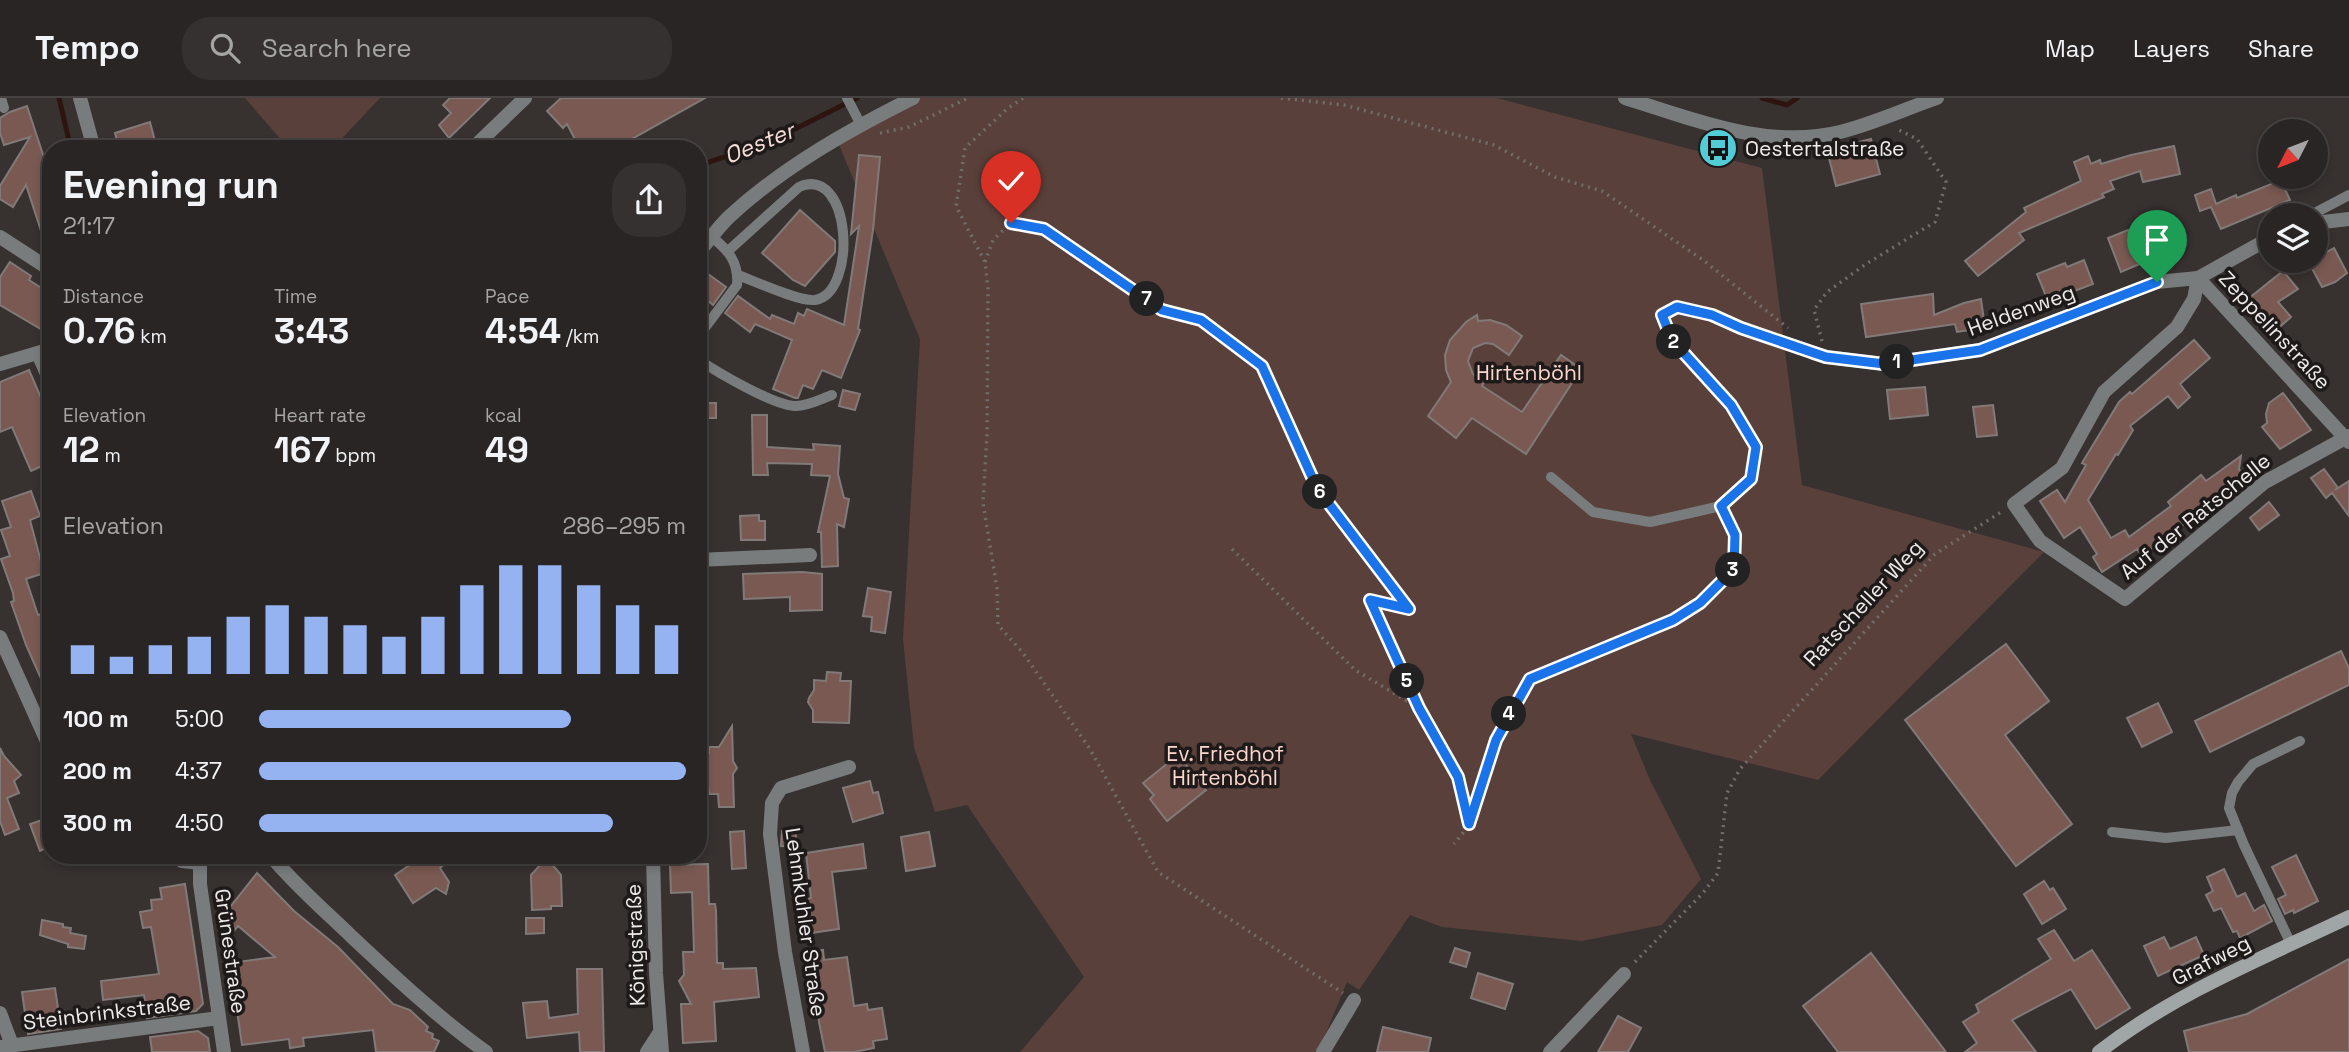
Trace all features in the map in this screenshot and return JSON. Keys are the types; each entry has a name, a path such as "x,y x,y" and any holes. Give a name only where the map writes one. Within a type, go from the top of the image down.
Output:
{"main road":[{"name":"Grafweg","path":"2099,1052 2161,1009 2226,974 2349,917"}],"street":[{"path":"80,98 92,140"},
{"path":"481,140 525,98"},
{"path":"707,243 729,217 785,172 864,123 913,98"},
{"path":"1625,98 1725,129 1756,134 1808,136 1840,132 1937,98"},
{"path":"2328,221 2349,219"},
{"path":"0,237 42,264"},
{"path":"2014,504 2062,468 2104,392 2177,327 2194,299 2198,278 2258,245"},
{"name":"Heldenweg","path":"1819,355 1884,364 1980,350 2157,282 2198,278"},
{"name":"Zeppelinstraße","path":"2198,278 2348,438"},
{"path":"0,365 42,352"},
{"name":"Auf der Ratschelle","path":"2014,504 2040,541 2125,599 2265,482 2348,438"},
{"path":"707,560 810,555"},
{"path":"0,637 42,730"},
{"name":"Lehmkuhler Straße","path":"803,1052 785,953 770,834 772,803 781,788 849,767"},
{"name":"Grünestraße","path":"199,864 223,1052"},
{"path":"279,864 416,998 450,1027 486,1052"},
{"name":"Königstraße","path":"653,864 656,973 662,1052"},
{"path":"1550,1052 1624,974"},
{"path":"1323,1052 1354,1000"},
{"path":"0,1013 6,1046"},
{"name":"Steinbrinkstraße","path":"6,1046 219,1018"},
{"name":"Königstraße","path":"647,1052 660,1032"}],"lane":[{"path":"847,98 852,110 864,123"},
{"path":"728,251 799,187 810,183 824,186 836,203 842,227 843,252 839,277 830,292 815,300 798,297 738,275"},
{"path":"2328,206 2349,195"},
{"path":"707,325 737,285 738,275 735,261 712,237"},
{"path":"1551,477 1593,512 1650,522 1721,506 1751,479 1756,447 1731,405 1672,340 1662,315 1677,307 1712,315 1819,355"},
{"path":"36,354 42,367"},
{"path":"707,365 728,378 783,404 796,407 832,395"},
{"path":"2291,944 2229,808 2238,782 2253,764 2300,741"},
{"path":"2112,832 2166,838 2238,831"}],"path":[{"path":"864,123 881,134 909,127 968,98"},
{"path":"1023,98 1007,109 965,148 956,206 985,262 988,289 987,435 983,503 997,588 998,625 1023,653 1090,749 1158,872 1354,1000"},
{"path":"1281,98 1344,105 1494,145 1555,177 1602,191 1703,261 1819,355"},
{"path":"1819,355 1814,310 1827,292 1936,222 1947,182 1917,139 1876,119"},
{"path":"985,262 993,240 1011,223 1044,229 1162,310 1201,320 1262,366 1317,488 1409,609 1370,600 1419,708 1458,777 1469,824"},
{"name":"Ratscheller Weg","path":"1624,974 1703,893 1718,873 1727,793 1740,769 1935,554 2014,504"},
{"path":"1454,844 1469,824 1496,740 1530,679 1673,620 1700,603 1734,569 1735,535 1721,506"},
{"path":"1232,549 1355,670 1419,708"}],"green space":[{"path":"245,98 380,98 340,140 281,140"},
{"path":"913,98 1497,98 1762,168 1802,485 2044,552 1818,780 1631,734 1650,780 1701,879 1662,925 1582,941 1442,927 1410,915 1359,990 1347,982 1318,1052 1020,1052 1084,977 967,805 935,812 914,747 903,639 920,339 837,140"}],"building":[{"path":"450,98 490,98 449,138 439,125 451,113 443,105"},
{"path":"561,98 705,98 630,140 575,140 567,124 563,128 547,111"},
{"path":"27,106 42,152 42,234 26,185 13,207 0,199 0,186 30,137 4,145 0,133 0,118"},
{"path":"150,122 155,140 117,140 115,133"},
{"path":"1871,139 1880,174 1836,186 1827,150"},
{"path":"2174,146 2180,174 2143,182 2140,171 2110,181 2114,189 2102,194 2104,197 2019,233 2024,240 1978,276 1965,261 2026,212 2024,208 2081,181 2074,162 2088,156 2091,164 2100,160 2101,164"},
{"path":"859,155 880,157 873,230 858,329 860,330 841,378 822,370 813,389 803,385 798,398 795,398 773,389 792,340 755,324 750,332 725,313 738,296 770,319 772,315 794,324 798,313 804,316 807,309 844,325 859,226 851,234"},
{"path":"2211,189 2216,204 2236,195 2237,198 2259,189 2285,189 2290,200 2283,203 2258,203 2258,213 2221,229 2211,207 2200,211 2195,195"},
{"path":"800,210 835,241 835,252 805,286 793,280 762,253"},
{"path":"2172,224 2182,246 2121,272 2108,238 2128,230 2132,240"},
{"path":"2334,248 2347,273 2322,287 2314,273 2328,273 2328,251"},
{"path":"2084,260 2093,284 2048,301 2037,274 2065,263 2067,267"},
{"path":"10,262 31,276 29,280 42,288 42,330 0,305 0,277"},
{"path":"2280,273 2285,273 2298,289 2278,302 2291,317 2275,331 2248,299"},
{"path":"707,275 726,287 713,305 707,300"},
{"path":"1933,294 1934,315 1981,299 1985,328 1957,332 1955,324 1866,337 1861,304"},
{"path":"1477,315 1478,321 1490,320 1506,325 1522,336 1509,355 1493,344 1485,343 1473,348 1468,361 1473,374 1484,382 1482,386 1522,412 1561,355 1581,369 1526,454 1472,418 1456,438 1428,416 1451,382 1446,370 1445,355 1450,340 1466,322"},
{"path":"2194,340 2210,358 2180,384 2190,397 2178,408 2168,396 2130,426 2133,430 2088,500 2111,538 2125,530 2129,537 2171,506 2168,502 2201,475 2206,481 2241,456 2239,469 2245,478 2142,556 2137,549 2102,572 2093,557 2097,554 2080,527 2064,538 2040,501 2057,490 2065,502 2086,465 2082,463 2119,402 2130,392 2132,394"},
{"path":"29,370 42,400 42,466 31,471 12,427 0,432 0,382"},
{"path":"1925,387 1928,415 1890,419 1887,390"},
{"path":"843,390 860,394 855,410 839,406"},
{"path":"2283,393 2311,430 2280,449 2262,427 2267,423 2269,403"},
{"path":"707,403 716,403 716,418 707,418"},
{"path":"1993,405 1997,435 1977,437 1973,407"},
{"path":"752,415 767,415 767,447 814,450 813,444 840,446 838,474 844,498 849,499 844,527 837,524 838,566 822,567 821,532 818,532 830,476 811,475 812,464 767,463 768,475 753,475"},
{"path":"2324,469 2338,488 2335,490 2349,481 2349,516 2332,493 2326,498 2311,478"},
{"path":"31,491 40,516 30,520 42,574 26,579 38,615 42,614 42,681 11,602 14,601 13,593 1,559 10,556 1,530 11,527 2,501"},
{"path":"2269,502 2279,515 2259,530 2250,518"},
{"path":"759,515 759,521 765,521 765,540 741,540 740,516"},
{"path":"743,574 822,574 822,610 790,611 790,597 744,599"},
{"path":"868,588 891,592 885,633 871,631 872,617 863,616"},
{"path":"2006,644 2049,701 2005,735 2072,824 2016,866 1905,720"},
{"path":"2341,651 2349,668 2349,685 2210,752 2195,721"},
{"path":"827,672 841,673 840,681 851,681 849,723 813,722 813,710 808,702 814,690 814,680 826,681"},
{"path":"2158,703 2172,732 2142,747 2127,718"},
{"path":"732,726 733,761 737,768 733,774 734,807 719,807 718,794 709,794 707,753 709,747 719,747"},
{"path":"0,748 21,775 14,781 19,793 7,798 19,829 5,835 0,821"},
{"path":"1178,755 1206,790 1167,821 1150,799 1154,795 1143,783"},
{"path":"870,781 873,793 878,792 883,813 853,822 843,788"},
{"path":"42,820 40,851 30,824"},
{"path":"744,831 746,868 732,869 730,832"},
{"path":"782,831 795,832 798,847 781,846"},
{"path":"929,832 935,866 906,871 901,837"},
{"path":"863,844 866,868 832,872 839,929 811,933 807,899 811,898 806,853"},
{"path":"2296,855 2318,901 2294,913 2293,910 2285,914 2278,899 2286,895 2272,867"},
{"path":"411,864 442,864 440,868 449,882 446,894 436,888 413,903 395,875"},
{"path":"541,864 552,864 561,875 562,906 532,910 531,875"},
{"path":"708,864 709,904 715,904 716,910 717,963 723,963 723,969 756,968 759,997 714,1002 716,1041 683,1043 681,1004 691,1004 679,981 684,975 683,952 694,952 692,892 671,893 670,865"},
{"path":"2224,869 2237,897 2245,893 2254,911 2264,905 2272,921 2240,938 2237,931 2233,932 2221,908 2214,911 2206,895 2213,891 2207,877"},
{"path":"257,873 294,911 338,947 393,1004 410,1010 428,1027 426,1031 439,1041 434,1052 376,1052 373,1030 303,1038 304,1046 290,1048 289,1039 242,1045 230,963 275,957 238,926 227,939 223,916"},
{"path":"2044,881 2050,890 2053,888 2066,909 2042,924 2024,894"},
{"path":"185,884 203,1004 196,1011 147,1018 144,995 103,1000 101,981 159,974 151,927 143,928 140,912 152,910 151,900 162,899 160,888"},
{"path":"526,918 544,918 544,933 526,934"},
{"path":"42,920 63,924 63,927 71,928 70,933 86,936 84,949 68,947 68,944 40,935"},
{"path":"2054,930 2074,961 2092,950 2130,1008 2096,1029 2071,989 2012,1020 2036,1052 1965,1052 1977,1043 1963,1022 1979,1012 1976,1005 2051,959 2038,939"},
{"path":"2164,937 2170,949 2196,937 2204,955 2158,976 2144,946"},
{"path":"1455,948 1470,953 1466,967 1450,962"},
{"path":"823,950 824,960 847,957 854,1006 867,1004 868,1010 882,1008 887,1039 873,1041 874,1048 854,1052 825,1052 819,1022 818,1011 822,1011 817,975 812,972 809,952"},
{"path":"1871,953 1946,1052 1838,1052 1803,1006"},
{"path":"2349,959 2349,1052 2189,1052 2184,1031 2247,1014"},
{"path":"577,969 602,969 604,1052 580,1052 579,1032 527,1038 523,1003 547,1001 549,1018 578,1014"},
{"path":"1478,973 1513,984 1505,1009 1471,998"},
{"path":"55,988 61,1029 28,1034 22,992"},
{"path":"1618,1016 1641,1028 1628,1052 1598,1052"},
{"path":"1383,1027 1431,1038 1428,1052 1377,1052"},
{"path":"198,1031 208,1038 210,1052 152,1052 150,1037"}],"waterway":[{"path":"59,98 69,140"},
{"name":"Oester","path":"707,163 773,140 857,98"},
{"name":"Oester","path":"1762,98 1787,105 1797,98"}],"place":[{"name":"Oestertalstraße","path":"1718,148"}],"route":[{"path":"1011,223 1044,229 1162,310 1201,320 1262,366 1317,488 1409,609 1370,600 1419,708 1458,777 1469,824 1496,740 1530,679 1673,620 1700,603 1734,569 1735,535 1721,506 1751,479 1756,447 1731,405 1672,340 1662,315 1677,307 1712,315 1741,328 1826,357 1884,364 1980,350 2157,282"}],"park label":[{"name":"Hirtenböhl","path":"1529,372"},
{"name":"Ev. Friedhof Hirtenböhl","path":"1225,765"}]}
